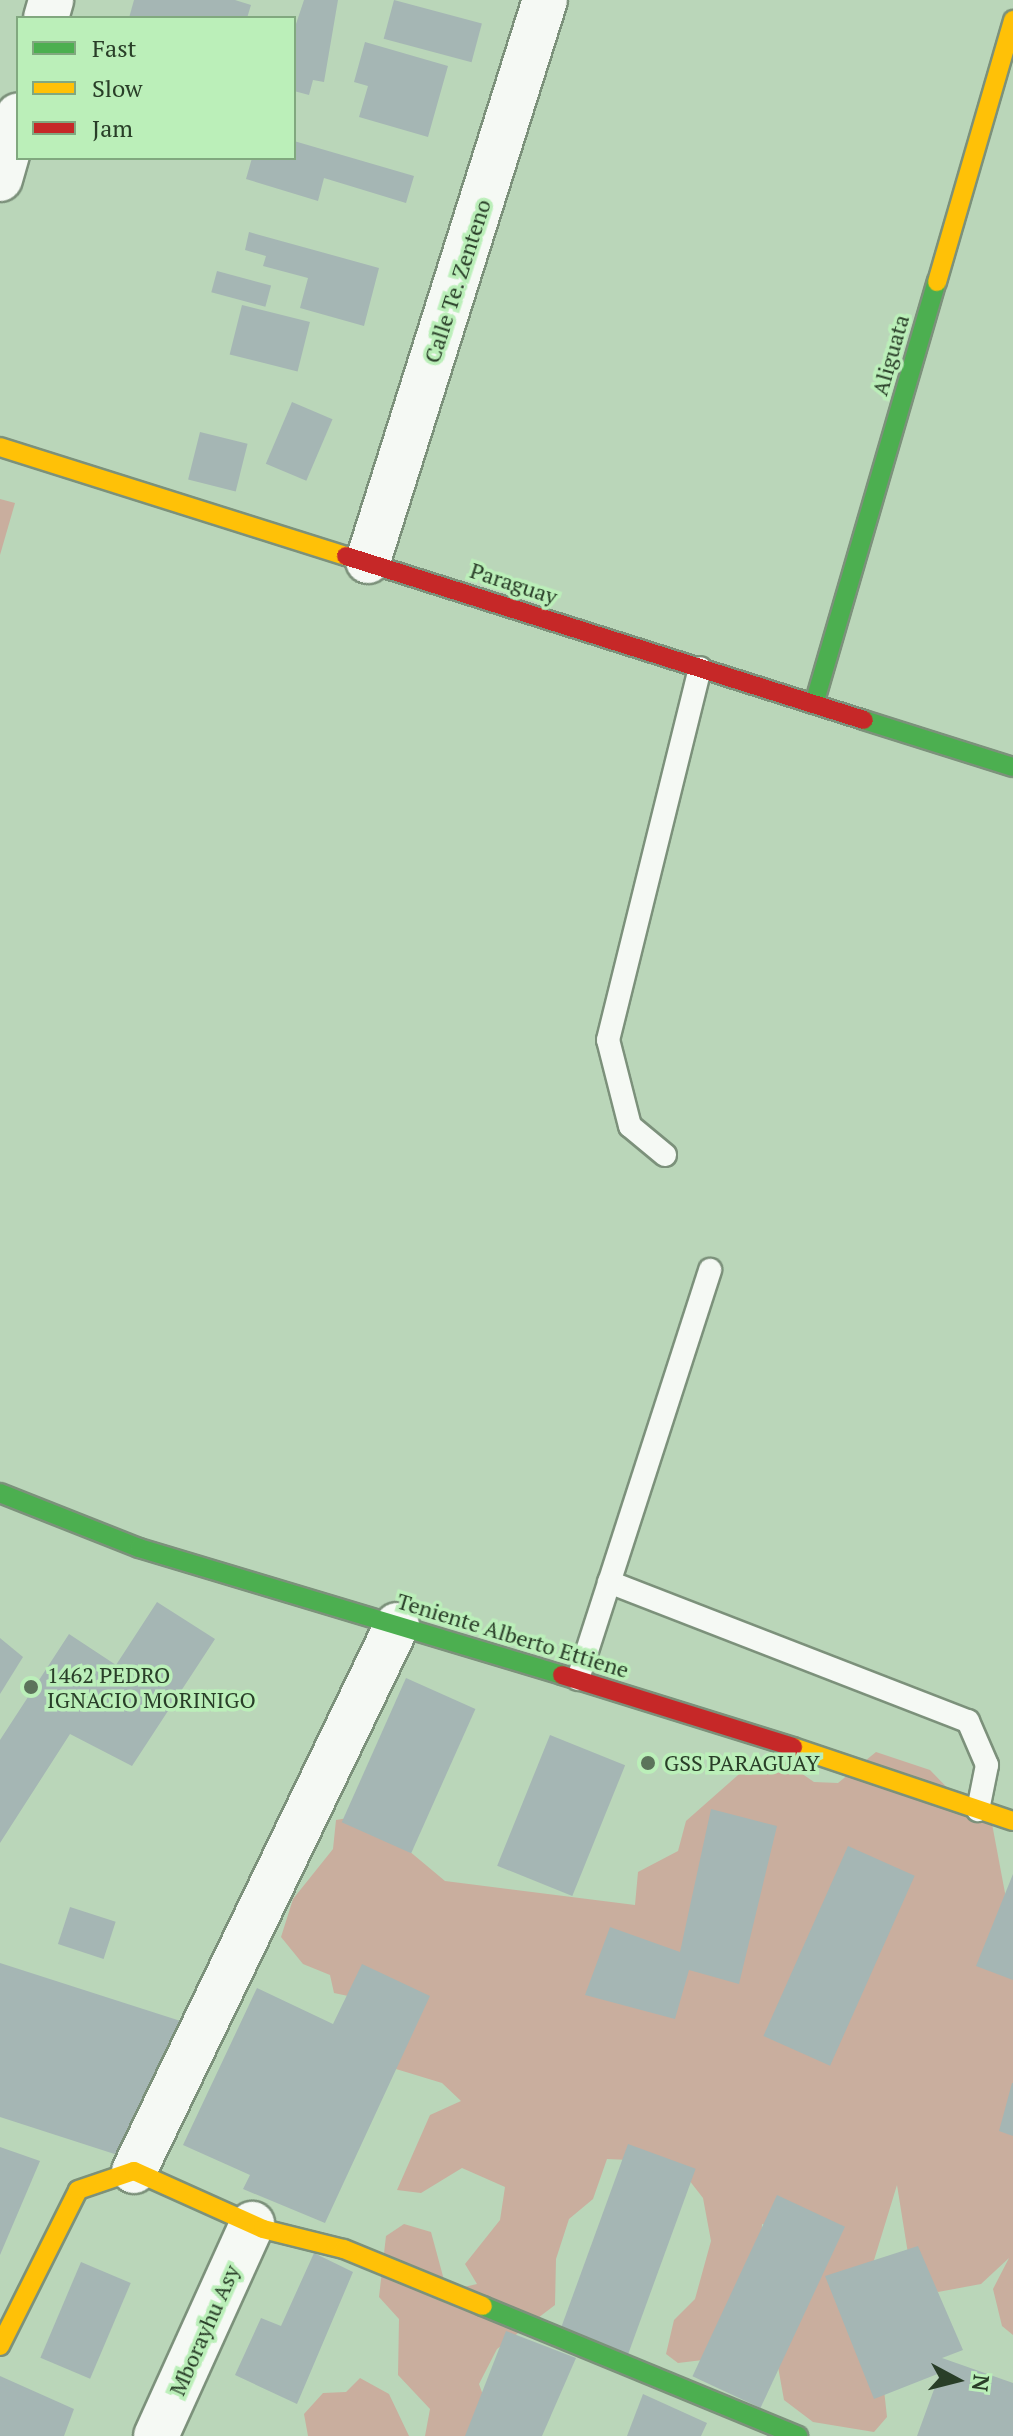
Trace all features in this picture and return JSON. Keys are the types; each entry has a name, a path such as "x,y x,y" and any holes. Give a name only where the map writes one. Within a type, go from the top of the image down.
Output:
{"street":[{"name":"Calle Te. Zenteno","path":"368,561 545,0"},
{"name":"Aliguata","path":"814,704 1013,20"},
{"path":"0,179 16,123"},
{"name":"Paraguay","path":"0,447 1013,767"},
{"name":"Teniente Alberto Ettiene","path":"0,1493 139,1548 578,1679 1013,1821"},
{"path":"134,2171 397,1625"},
{"path":"0,2346 78,2190 134,2171 252,2224 344,2249 798,2436"},
{"name":"Mborayhu Asy","path":"156,2436 252,2224"}],"lane":[{"path":"665,1155 630,1126 608,1040 700,668"},
{"path":"578,1679 710,1270"},
{"path":"609,1582 968,1721 987,1765 978,1810"}],"shaded area":[{"path":"0,499 15,503 0,555"},
{"path":"876,1752 930,1770 964,1805 990,1813 1005,1893 1003,1937 1013,1945 1013,2335 1002,2326 993,2289 1009,2258 981,2284 938,2292 909,2260 897,2185 871,2270 887,2417 874,2432 813,2422 784,2400 775,2350 790,2230 762,2224 761,2258 711,2359 678,2363 666,2354 674,2320 695,2299 711,2241 703,2198 675,2162 607,2159 593,2199 569,2219 556,2259 555,2305 497,2349 479,2384 491,2417 483,2436 425,2436 430,2409 398,2375 399,2319 379,2297 386,2236 404,2224 431,2232 447,2291 477,2284 465,2264 500,2220 505,2187 462,2168 421,2193 397,2190 430,2115 461,2101 442,2083 396,2069 367,2000 334,1993 330,1975 303,1964 281,1937 293,1899 333,1849 336,1820 366,1815 445,1881 635,1905 638,1872 678,1851 686,1821 746,1768 785,1762 814,1782 838,1783"},
{"path":"360,2378 389,2394 409,2436 308,2436 304,2414 323,2393 346,2392"}],"building":[{"path":"134,0 235,0 251,5 248,16 130,16"},
{"path":"304,0 338,0 324,82 313,80 309,95 296,92 296,24"},
{"path":"394,0 482,24 472,62 384,39"},
{"path":"365,42 448,66 428,137 359,117 368,86 354,82"},
{"path":"296,142 414,176 406,203 324,178 318,201 246,179 251,160 296,160"},
{"path":"249,232 379,268 364,326 300,308 308,278 263,266 266,256 245,250"},
{"path":"217,271 271,285 265,307 211,292"},
{"path":"242,305 310,322 298,371 230,354"},
{"path":"292,402 333,419 306,481 266,464"},
{"path":"200,432 248,444 236,491 188,480"},
{"path":"157,1602 215,1639 132,1766 70,1734 0,1843 0,1740 69,1634 116,1665"},
{"path":"0,1638 23,1657 0,1694"},
{"path":"406,1678 475,1709 411,1853 342,1822"},
{"path":"550,1735 625,1765 572,1896 497,1866"},
{"path":"711,1809 777,1826 739,1984 689,1970 675,2019 585,1995 610,1927 680,1952"},
{"path":"848,1846 915,1876 830,2066 763,2036"},
{"path":"1013,1874 1013,1980 976,1966"},
{"path":"70,1907 116,1922 104,1959 58,1944"},
{"path":"0,1963 193,2025 130,2159 0,2117"},
{"path":"362,1964 430,1996 325,2223 243,2189 250,2175 183,2145 257,1988 333,2024"},
{"path":"1013,2083 1013,2136 999,2131"},
{"path":"628,2144 696,2169 628,2354 561,2329"},
{"path":"0,2147 40,2161 0,2255"},
{"path":"777,2195 845,2227 760,2408 692,2376"},
{"path":"918,2246 963,2350 942,2358 1013,2383 1013,2436 917,2436 940,2373 874,2399 825,2276"},
{"path":"314,2253 353,2272 297,2404 235,2375 261,2318 281,2326"},
{"path":"81,2262 131,2283 90,2379 40,2358"},
{"path":"506,2331 576,2358 542,2436 465,2436"},
{"path":"0,2376 74,2409 64,2436 0,2436"},
{"path":"643,2394 707,2423 701,2436 627,2436"}],"traffic: fast":[{"path":"814,704 937,282"},
{"path":"864,720 1013,767"},
{"path":"0,1493 139,1548 562,1675"},
{"path":"483,2306 798,2436"}],"traffic: slow":[{"path":"937,282 1013,20"},
{"path":"0,447 346,556"},
{"path":"793,1747 1013,1821"},
{"path":"0,2346 78,2190 134,2171 263,2229 344,2249 483,2306"}],"traffic: jam":[{"path":"346,556 864,720"},
{"path":"562,1675 793,1747"}],"place":[{"name":"1462 PEDRO IGNACIO MORINIGO","path":"31,1687"},
{"name":"GSS PARAGUAY","path":"648,1763"}]}
